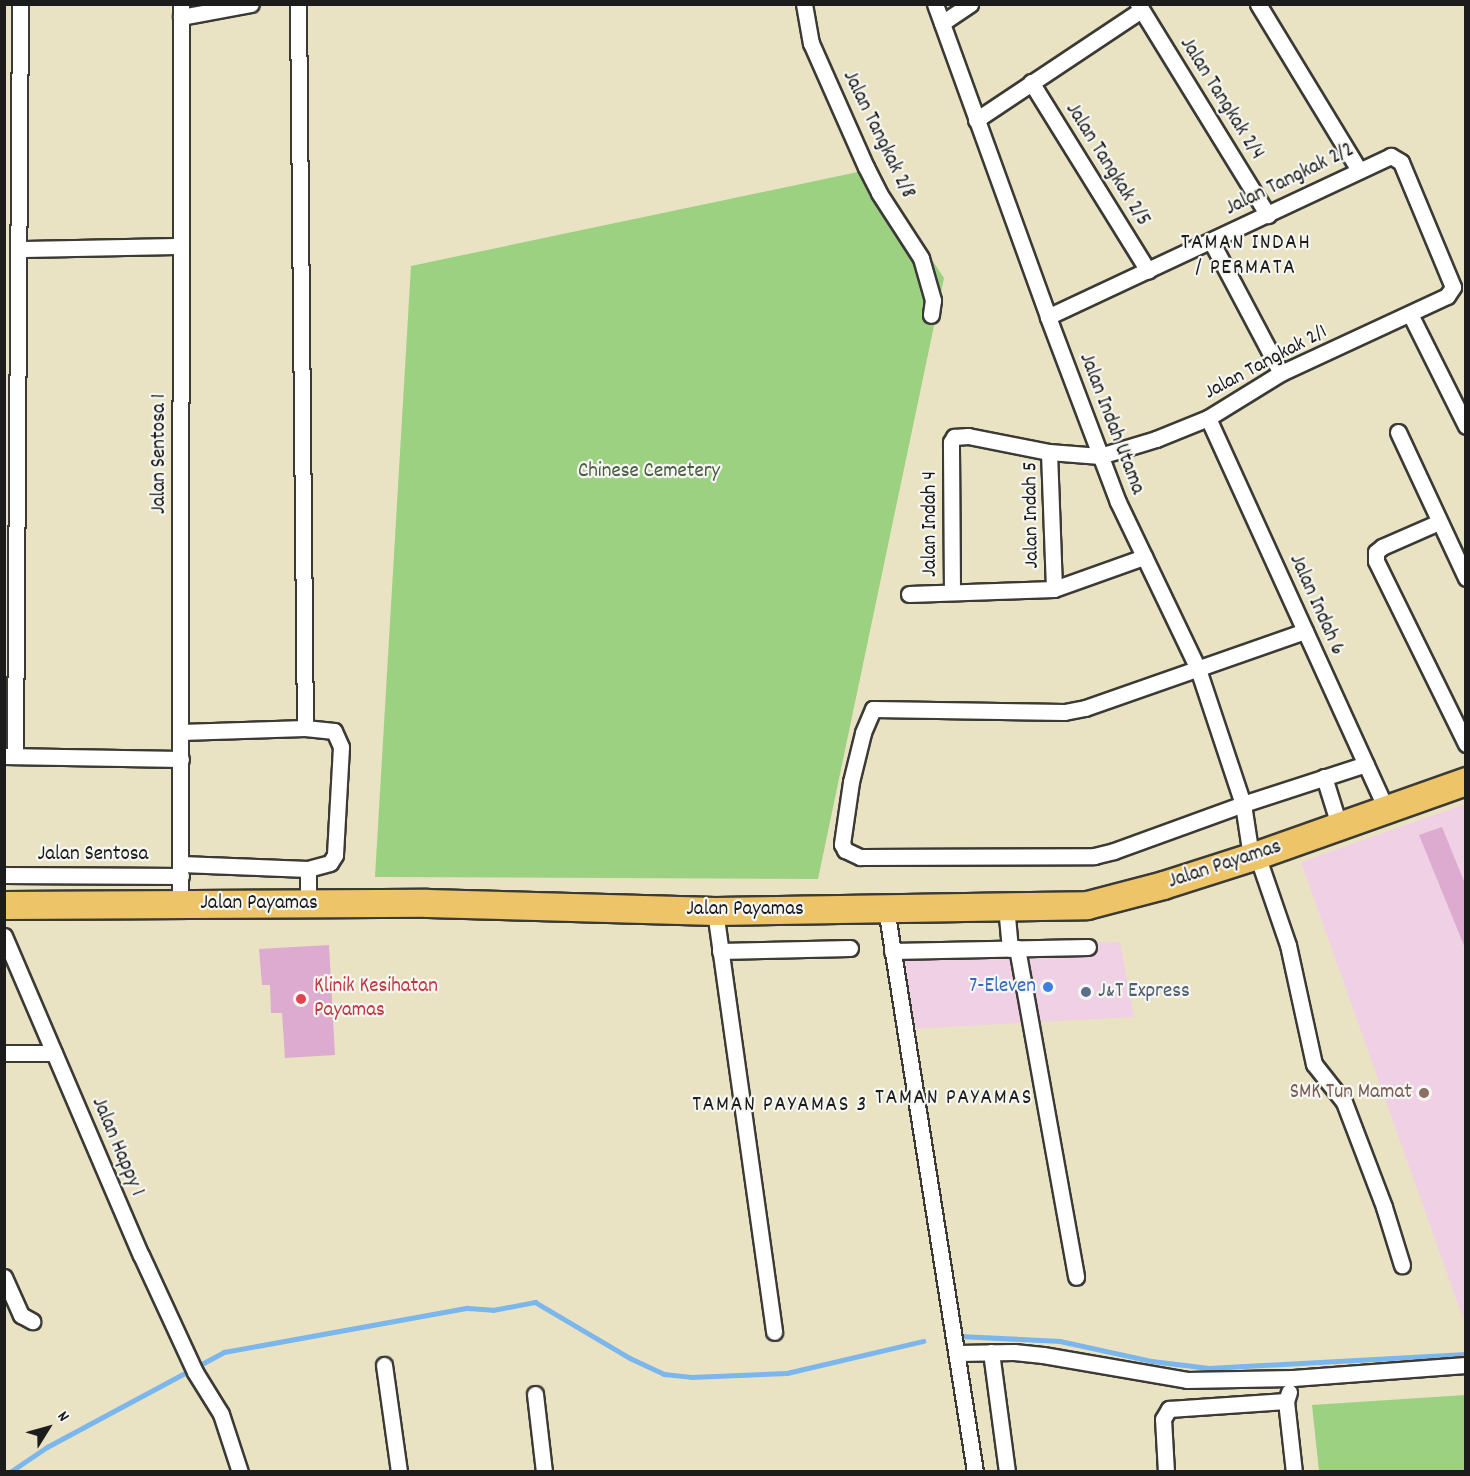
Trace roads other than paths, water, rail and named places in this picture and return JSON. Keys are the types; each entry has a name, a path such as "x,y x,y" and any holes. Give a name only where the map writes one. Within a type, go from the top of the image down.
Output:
{"highway":[{"name":"Jalan Payamas","path":"4,905 428,903 715,911 1064,906 1106,901 1254,856 1466,781"}],"street":[{"path":"20,4 19,249 10,756 181,759"},
{"path":"181,11 251,4"},
{"path":"298,4 305,728"},
{"name":"Jalan Tangkak 2/8","path":"804,4 811,43 866,167 879,193 921,258 933,300 930,315"},
{"name":"Jalan Indah Utama","path":"935,4 1100,456 1144,556 1198,669 1243,804 1254,856 1288,945 1314,1064 1344,1101 1384,1207 1402,1265"},
{"path":"942,23 970,4"},
{"path":"1258,4 1359,170"},
{"path":"976,120 1140,7"},
{"name":"Jalan Tangkak 2/4","path":"1140,7 1268,215"},
{"name":"Jalan Sentosa 1","path":"180,904 181,11"},
{"name":"Jalan Tangkak 2/5","path":"1031,82 1148,271"},
{"name":"Jalan Tangkak 2/2","path":"1048,317 1387,157 1395,156 1401,162 1452,283 1452,291 1447,296"},
{"path":"1211,241 1281,373"},
{"path":"19,249 181,246"},
{"name":"Jalan Tangkak 2/1","path":"1100,456 1156,439 1208,418 1281,373 1447,296"},
{"path":"1410,314 1466,426"},
{"name":"Jalan Indah 6","path":"1208,418 1386,809"},
{"path":"1398,432 1466,578"},
{"name":"Jalan Indah 4","path":"952,592 952,439 959,435 1049,452"},
{"name":"Jalan Indah 5","path":"1054,589 1049,452 1100,456"},
{"path":"1439,522 1382,546 1376,552 1376,561 1466,744"},
{"path":"909,594 1054,589 1144,556"},
{"path":"1305,631 1097,705 1064,712 873,709 863,733 851,782 842,844 849,854 860,857 1094,856 1366,764"},
{"path":"181,732 305,728 334,731 341,747 335,855 330,863 309,869 308,903"},
{"path":"1324,777 1339,825"},
{"name":"Jalan Sentosa","path":"4,875 309,869"},
{"path":"1006,906 1076,1277"},
{"path":"886,908 975,1472"},
{"path":"715,911 774,1332"},
{"name":"Jalan Happy 1","path":"4,936 141,1255 197,1376 221,1414 240,1472"},
{"path":"892,951 1088,947"},
{"path":"720,951 850,948"},
{"path":"4,1053 54,1053"},
{"path":"4,1277 21,1315 32,1321"},
{"path":"991,1352 1007,1472"},
{"path":"957,1353 1043,1355 1187,1380 1293,1378 1466,1365"},
{"path":"384,1365 399,1472"},
{"path":"1293,1378 1286,1401 1294,1472"},
{"path":"1179,1407 1187,1380"},
{"path":"535,1394 544,1472"},
{"path":"1166,1472 1163,1415 1169,1409 1286,1401"}],"waterway":[{"path":"10,1472 47,1447 224,1352 467,1308 493,1310 535,1302 630,1358 664,1374 691,1377 787,1373 923,1341"},
{"path":"959,1336 1060,1341 1152,1361 1209,1368 1466,1354"}],"place":[{"name":"7-Eleven","path":"1048,987"},
{"name":"J&T Express","path":"1086,992"},
{"name":"Klinik Kesihatan Payamas","path":"301,999"},
{"name":"SMK Tun Mamat","path":"1424,1093"}],"district":[{"name":"TAMAN INDAH / PERMATA","path":"1246,256"},
{"name":"TAMAN PAYAMAS","path":"954,1099"},
{"name":"TAMAN PAYAMAS 3","path":"780,1106"}],"park label":[{"name":"Chinese Cemetery","path":"649,472"}]}
